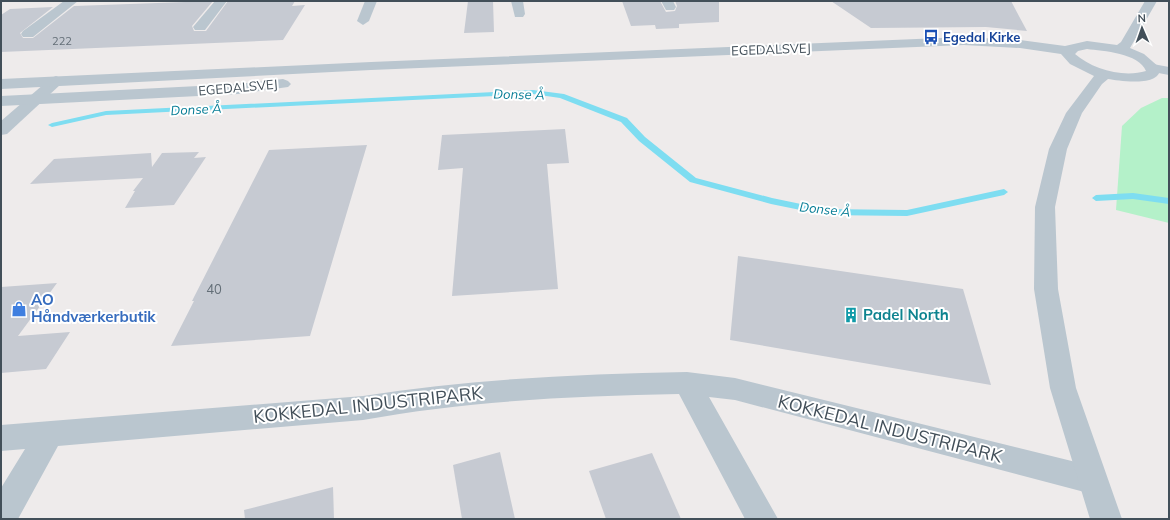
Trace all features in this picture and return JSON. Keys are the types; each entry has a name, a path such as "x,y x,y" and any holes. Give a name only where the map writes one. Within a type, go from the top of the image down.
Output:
{"street":[{"path":"28,34 72,1"},
{"path":"200,27 221,1"},
{"path":"363,21 371,1"},
{"path":"517,1 519,14"},
{"path":"1119,50 1126,44 1151,1"},
{"name":"EGEDALSVEJ","path":"1,84 310,69 964,41 1020,44 1068,51"},
{"path":"1153,68 1152,72 1141,77 1121,77 1105,74 1080,65 1072,60 1068,55 1068,51 1074,47 1087,46 1119,50 1142,58 1153,68 1169,71"},
{"name":"EGEDALSVEJ","path":"1,100 238,89 474,63"},
{"path":"37,99 68,88 237,78 310,69"},
{"path":"1105,74 1097,81 1074,113 1058,149 1045,207 1046,289 1063,388 1106,519"},
{"path":"1,130 56,82"},
{"path":"687,383 762,519"},
{"name":"KOKKEDAL INDUSTRIPARK","path":"1,438 363,408 404,401 587,384 687,383 735,390 1092,480"},
{"path":"1,518 49,434"}],"green space":[{"path":"1162,98 1169,98 1169,223 1116,210 1122,126 1141,108"}],"building":[{"path":"213,1 192,26 194,31 206,31 228,1 295,1 292,6 305,5 283,40 1,52 1,15 10,9 53,7 20,33 23,38 33,38 74,6"},
{"path":"468,1 493,1 494,32 464,33"},
{"path":"622,1 660,1 666,12 675,11 677,6 675,1 719,1 719,22 679,24 679,28 656,29 655,25 631,26"},
{"path":"831,1 1011,1 1027,31 986,27 871,28"},
{"path":"565,129 569,163 547,164 558,289 452,296 463,168 438,170 442,135"},
{"path":"367,145 310,336 171,346 194,301 192,301 269,150"},
{"path":"199,152 194,158 206,157 174,205 125,208 135,191 133,191 143,178 30,184 54,159 151,153 152,167 162,153"},
{"name":"Padel North","path":"738,256 963,289 991,385 730,340"},
{"name":"AO Håndværkerbutik","path":"57,283 18,336 70,332 46,369 1,373 1,287"},
{"path":"500,452 515,519 462,519 453,465"},
{"path":"652,453 681,519 606,519 589,471"},
{"path":"333,487 334,519 245,519 244,510"}],"waterway":[{"name":"Donse Å","path":"52,125 106,113 533,92 561,96 624,120 642,139 693,180 771,201 825,212 907,213 1004,192"},
{"name":"Donse Å","path":"1096,198 1133,196 1169,201"}],"place":[{"name":"Egedal Kirke","path":"931,37"},
{"name":"AO Håndværkerbutik","path":"19,309"},
{"name":"Padel North","path":"851,315"}]}
